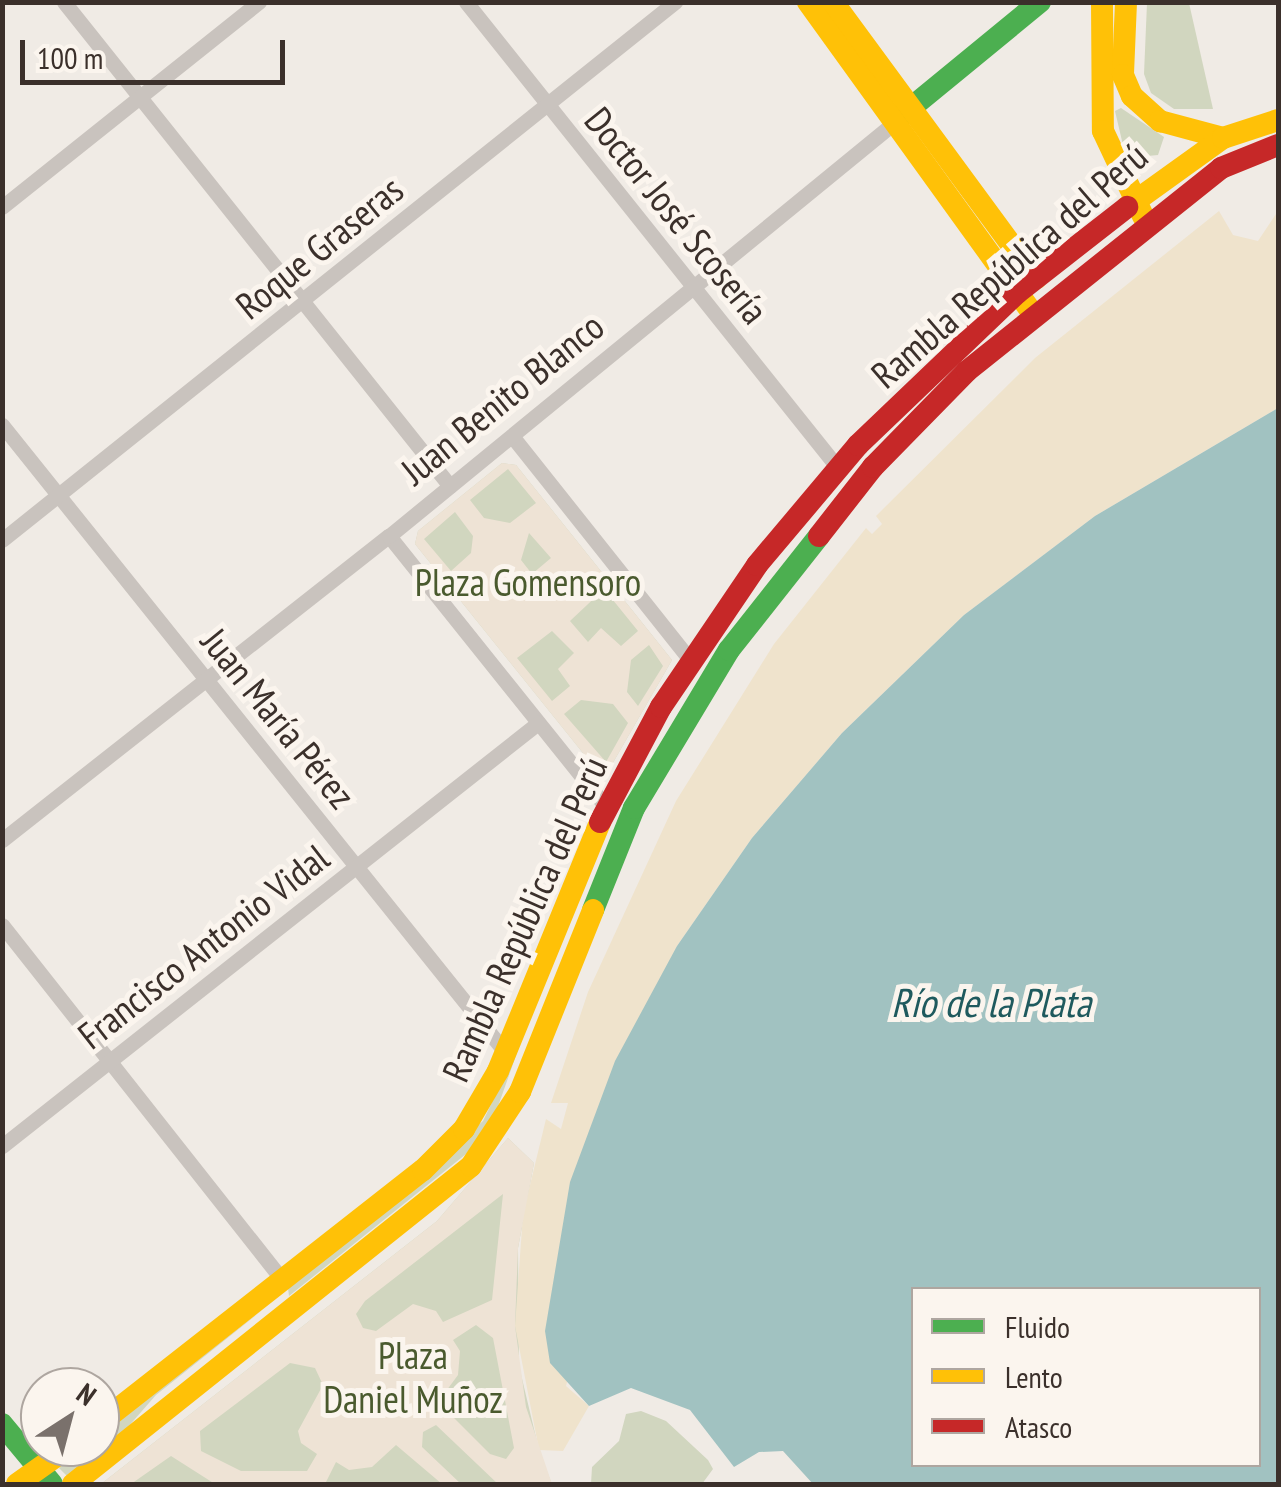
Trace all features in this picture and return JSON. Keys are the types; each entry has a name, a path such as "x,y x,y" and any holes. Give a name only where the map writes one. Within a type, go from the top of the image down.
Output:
{"main road":[{"path":"808,2 1036,278"},
{"path":"833,2 1034,314"},
{"name":"Juan Benito Blanco","path":"903,115 1040,2"},
{"path":"1102,2 1099,114 1112,163 1148,223"},
{"path":"1126,2 1124,76 1132,96 1160,121 1222,138"},
{"name":"Rambla República del Perú","path":"120,1406 445,1152 479,1107 606,807 690,660 756,565 838,468 1036,278 1222,138 1278,120"},
{"name":"Rambla República del Perú","path":"74,1484 443,1194 480,1154 520,1092 634,808 729,650 873,467 967,370 1148,223 1221,168 1278,145"},
{"path":"134,1438 159,1398 276,1306 282,1280"},
{"path":"2,1424 45,1477 17,1484"}],"street":[{"path":"64,2 450,486"},
{"path":"2,207 259,2"},
{"name":"Doctor José Scosería","path":"466,2 838,468"},
{"name":"Roque Graseras","path":"2,540 674,2"},
{"name":"Juan Benito Blanco","path":"2,840 389,536 903,115"},
{"name":"Juan María Pérez","path":"2,425 505,1052"},
{"path":"512,436 690,660"},
{"path":"389,536 606,807"},
{"name":"Francisco Antonio Vidal","path":"2,1146 538,723"},
{"path":"2,925 282,1280"}],"green space":[{"path":"1147,3 1189,3 1213,109 1174,109 1151,93 1144,74"},
{"path":"1121,108 1164,137 1158,155 1126,158 1115,111"},
{"name":"Plaza Gomensoro","path":"502,463 516,465 672,660 607,773 595,768 415,544 418,531"},
{"path":"519,1047 496,1112 471,1150 289,1296 288,1288 483,1121"},
{"name":"Plaza Daniel Muñoz","path":"508,1138 534,1163 518,1248 519,1366 539,1450 551,1482 559,1484 101,1484 437,1221"},
{"path":"265,1308 156,1395 120,1436 120,1420"},
{"path":"641,1411 666,1421 708,1460 713,1469 702,1484 591,1484 592,1467 619,1441 626,1414"},
{"path":"60,1467 82,1467 69,1478"}],"sand":[{"path":"1219,211 1233,235 1258,241 1278,211 1278,408 1095,516 964,615 842,733 752,838 677,946 566,1386 589,1406 563,1451 539,1450 515,1326 523,1214 546,1119 561,1129 568,1103 551,1103 588,992 676,801 774,644 866,528 872,534 882,524 876,516 1035,358"}],"shaded area":[{"name":"Plaza Gomensoro","path":"502,463 516,465 672,660 607,773 595,768 415,544 418,531","holes":["508,469 536,503 510,523 484,518 470,500","455,512 473,536 471,553 451,571 424,539","529,533 551,558 532,574 521,560","604,589 638,631 621,646 601,628 588,642 570,621","552,631 574,653 558,669 570,686 552,701 517,658","649,645 663,666 638,706 627,692 631,660","581,700 613,704 628,723 606,762 564,714"]},
{"name":"Plaza Daniel Muñoz","path":"508,1138 534,1163 518,1248 515,1326 526,1407 552,1484 498,1484 436,1425 423,1432 422,1447 461,1484 442,1484 396,1445 372,1467 349,1470 336,1462 325,1484 215,1484 171,1456 131,1484 101,1484 437,1221","holes":["503,1194 492,1300 443,1322 436,1311 413,1304 376,1331 363,1328 356,1314 365,1301","476,1325 493,1338 514,1448 506,1459 490,1454 438,1402 458,1375 460,1351 453,1340","290,1363 315,1368 323,1385 298,1431 301,1443 317,1454 307,1471 241,1471 201,1451 200,1431"]}],"water":[{"name":"Río de la Plata","path":"1278,408 1278,1484 813,1484 783,1451 759,1452 734,1467 690,1410 631,1388 589,1406 550,1363 545,1331 570,1182 615,1061 677,946 752,838 842,733 964,615 1095,516"}],"traffic: fast":[{"path":"901,116 1040,2"},
{"path":"593,910 634,808 729,650 819,536"},
{"path":"2,1424 52,1484"}],"traffic: slow":[{"path":"808,2 1029,308"},
{"path":"833,2 1036,278"},
{"path":"1102,2 1103,131 1143,216"},
{"path":"1126,2 1123,75 1132,96 1160,121 1223,138"},
{"path":"1127,207 1223,138 1278,120"},
{"path":"120,1407 423,1170 464,1129 498,1071 600,822"},
{"path":"73,1484 471,1166 520,1092 593,910"},
{"path":"17,1484 41,1467"}],"traffic: jam":[{"path":"819,536 873,467 967,371 1221,168 1278,145"},
{"path":"600,822 661,707 757,565 858,445 1017,293 1127,207"}]}
